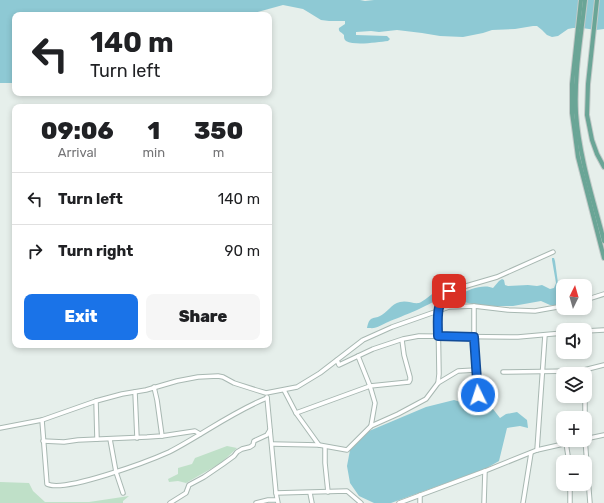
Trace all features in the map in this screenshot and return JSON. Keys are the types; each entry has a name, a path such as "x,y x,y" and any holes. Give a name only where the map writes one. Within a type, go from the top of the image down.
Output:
{"main road":[{"path":"581,0 576,85 577,126 588,180 604,241"},
{"path":"585,0 572,84 572,113 578,157 604,258"},
{"path":"597,0 586,115 592,140 597,154 604,166"}],"street":[{"path":"438,383 438,310 444,296 449,291 497,277 553,252"},
{"path":"592,298 604,294"},
{"path":"474,306 474,337 478,395"},
{"path":"0,428 42,420 96,401 198,377 223,377 234,383 266,392 297,388 338,360 363,340 392,327 438,310 448,307 474,306 508,310 535,311 556,307"},
{"path":"592,331 604,330"},
{"path":"338,360 340,365 373,349 419,336 518,337 556,334"},
{"path":"537,450 545,335"},
{"path":"296,413 370,386 409,382 410,380 402,340"},
{"path":"358,356 375,403 371,426"},
{"path":"592,369 604,365"},
{"path":"272,444 318,445 347,450 371,426 426,399 438,383 458,371 476,370"},
{"path":"503,372 556,372"},
{"path":"154,388 162,436"},
{"path":"284,390 296,413 318,445"},
{"path":"135,392 137,438"},
{"path":"256,503 268,500 278,501 276,494 266,392"},
{"path":"42,420 47,484 64,486 116,472 168,452 253,404 267,398"},
{"path":"96,401 97,439"},
{"path":"170,503 186,493 189,485 223,464 237,452 253,445 254,441 267,435 270,430"},
{"path":"44,441 64,442 78,440 137,438 195,431 200,434"},
{"path":"592,438 604,435"},
{"path":"110,439 116,472 123,493"},
{"path":"325,446 328,492"},
{"path":"399,503 537,450 556,446"},
{"path":"586,447 590,503"},
{"path":"523,503 531,453"},
{"path":"484,503 485,471"},
{"path":"276,494 347,491 361,503"},
{"path":"570,491 570,503"},
{"path":"310,492 312,503"},
{"path":"420,495 420,503"}],"green space":[{"path":"227,446 237,448 221,463 186,483 178,481 169,482 168,479 178,474 178,468 192,464 195,458"},
{"path":"0,482 29,483 33,491 45,502 89,502 129,496 123,501 123,503 0,503"}],"water":[{"path":"0,0 604,0 604,29 596,30 573,28 568,29 558,36 552,37 547,35 537,26 492,30 463,37 440,36 397,30 356,32 356,35 387,36 390,39 388,41 373,43 355,43 346,41 344,35 339,29 345,24 345,21 321,20 303,9 283,5 258,12 12,12 12,83 0,83"},
{"path":"552,258 554,258 557,279 556,279 556,283"},
{"path":"502,279 504,280 505,285 508,286 542,285 550,289 554,288 556,283 556,305 550,305 541,301 513,306 494,306 472,304 462,300 462,295 468,290 486,286 493,288"},
{"path":"439,289 443,290 444,294 433,302 377,327 367,328 371,319 379,317 397,303 405,301 419,303"},
{"path":"454,400 464,403 475,412 485,405 493,409 500,418 506,414 517,412 527,420 528,428 520,426 507,428 499,461 485,469 391,503 374,503 359,496 350,483 347,466 350,450 369,431 426,407"}],"route":[{"path":"449,291 444,296 438,310 438,336 474,337 478,395"}]}
